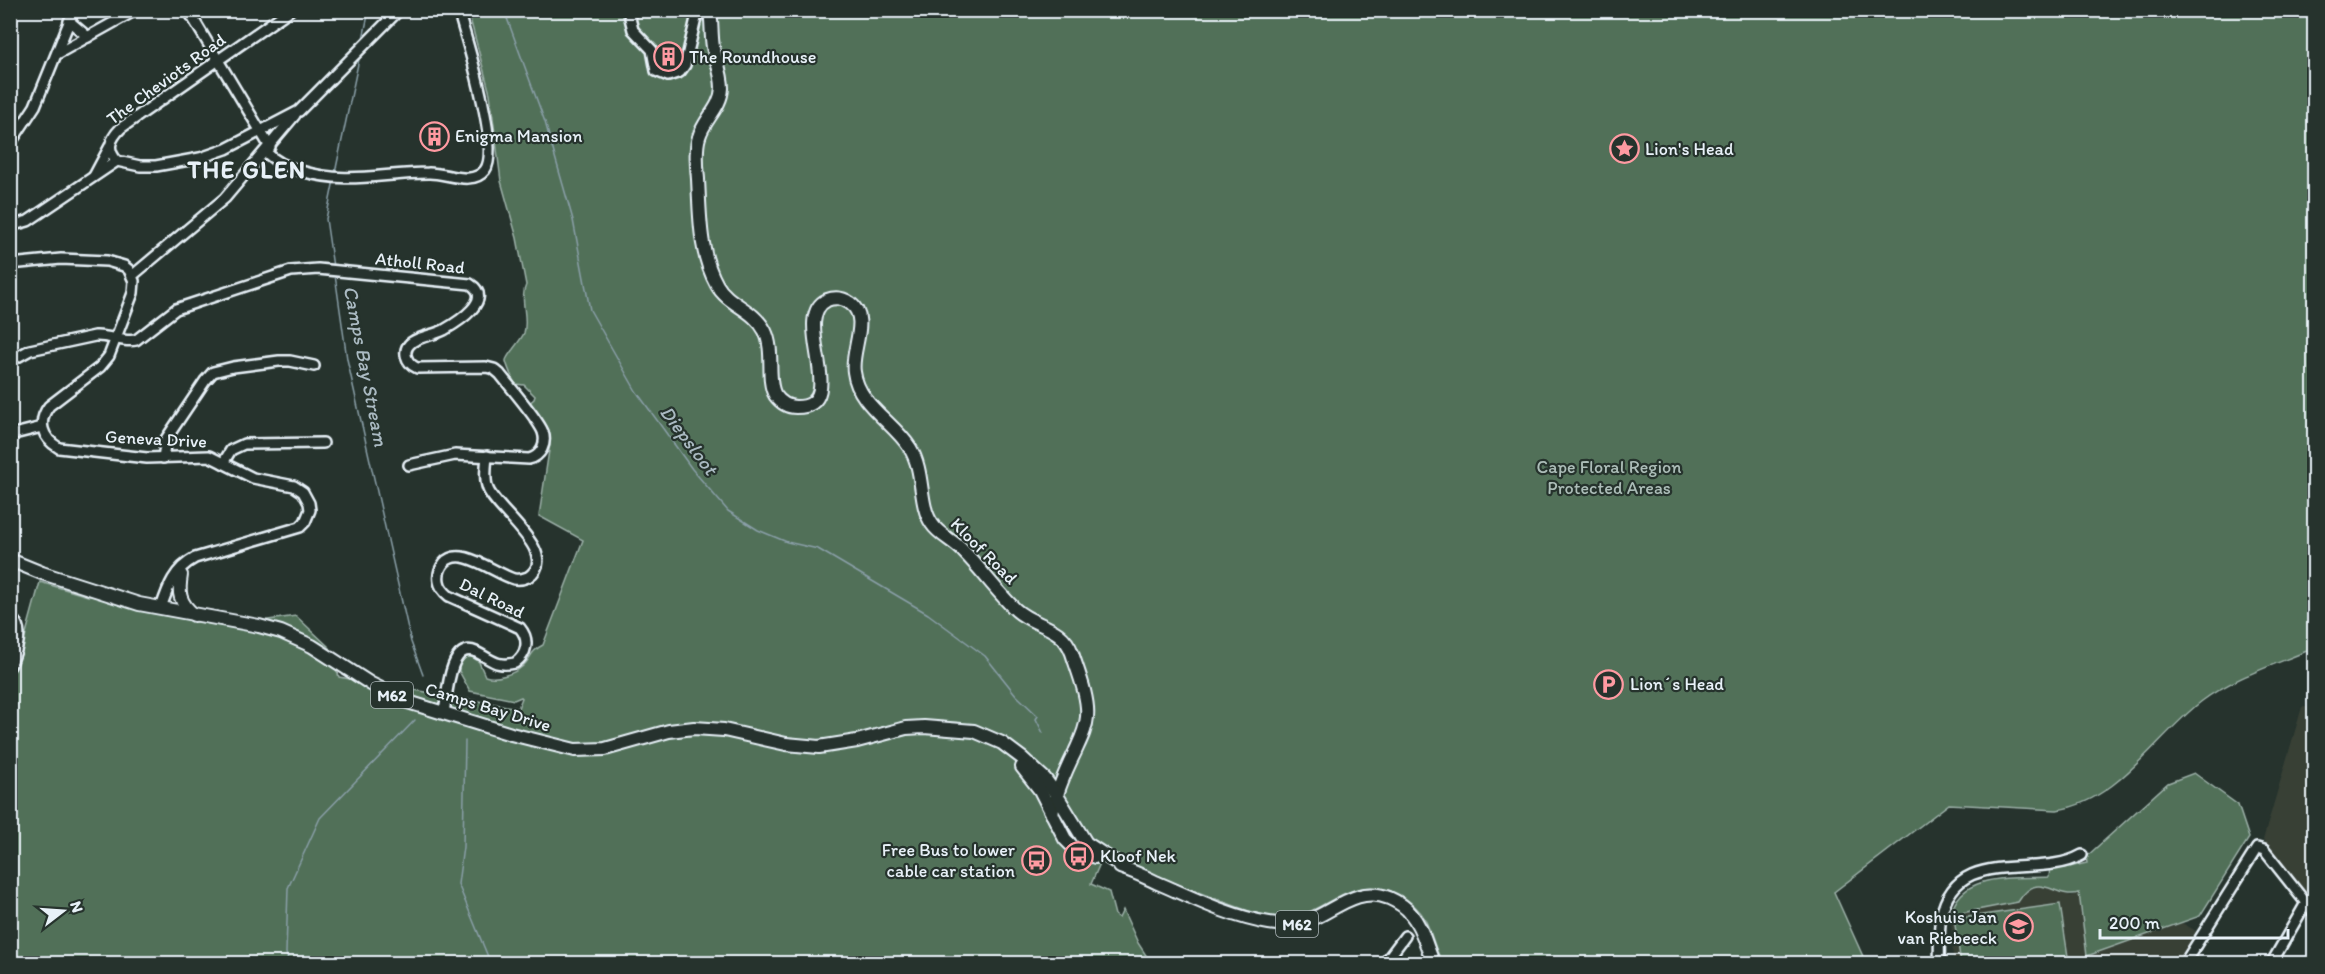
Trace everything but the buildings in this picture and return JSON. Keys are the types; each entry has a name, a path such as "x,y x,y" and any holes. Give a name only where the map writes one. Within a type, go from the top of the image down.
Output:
{"main road":[{"name":"Kloof Road","path":"710,10 712,40 722,82 717,106 699,135 697,154 702,241 716,284 727,296 752,314 763,327 771,347 773,390 780,400 793,407 811,402 820,387 813,321 817,308 827,300 835,298 849,302 856,309 860,319 853,359 856,383 864,397 904,440 916,459 931,523 963,550 1018,611 1057,632 1071,650 1085,698 1087,716 1083,734 1056,794"},
{"name":"Camps Bay Drive","path":"10,560 42,573 139,604 259,626 292,636 390,695 548,744 586,750 616,746 669,730 694,728 724,730 786,744 819,747 857,741 906,728 974,731 1002,743 1022,758 1040,774 1067,813"},
{"path":"182,574 180,600 195,615"},
{"name":"Camps Bay Drive","path":"941,728 983,740 1008,755 1031,777 1054,817"},
{"path":"1054,817 1056,794"},
{"path":"1054,817 1059,813 1067,813"},
{"name":"M62","path":"1067,813 1088,846 1126,869 1198,900 1258,921 1277,924 1296,924 1308,921 1357,896 1385,897 1400,903 1417,921 1434,963"},
{"name":"M62","path":"1054,817 1065,839 1076,848 1111,865 1126,869"},
{"path":"1065,839 1072,834 1074,825"}],"street":[{"path":"10,144 35,106 74,10"},
{"path":"56,54 136,10"},
{"path":"188,10 268,149 278,162 339,179 431,172 466,178 477,176 486,169 489,147 482,102 458,10"},
{"name":"The Cheviots Road","path":"117,161 111,153 110,146 111,140 121,128 290,10"},
{"path":"132,276 225,198 298,111 354,58 399,10"},
{"path":"628,10 633,30 652,50 656,71 668,76 680,72 685,65 698,10"},
{"path":"69,21 88,37"},
{"path":"10,226 28,221 117,161 140,166 184,162 216,153 298,111"},
{"path":"93,176 110,146"},
{"path":"10,264 61,260 107,261 124,266 132,276 133,293 117,338 105,362 49,406 44,413 42,427 10,435"},
{"name":"Atholl Road","path":"10,361 30,350 95,336 136,340 180,307 291,271 318,269 466,283 476,288 479,295 476,306 445,329 412,342 407,348 408,362 417,368 486,367 494,369 543,431 544,445 541,452 533,458 466,454 445,456 409,465"},
{"path":"163,458 166,439 213,372 233,367 290,361 314,366"},
{"name":"Geneva Drive","path":"42,427 48,440 59,448 138,458 204,456 253,478 299,488 307,496 310,510 305,522 295,529 192,559 177,571 168,585 165,609"},
{"path":"223,463 231,450 244,444 323,443"},
{"name":"Dal Road","path":"444,713 454,662 461,652 466,650 476,652 502,665 515,663 526,650 525,638 520,628 449,596 443,591 439,582 440,568 444,562 456,556 465,557 513,579 528,577 537,566 538,557 532,544 488,491 485,476 487,456"},
{"name":"Geneva Drive","path":"165,609 187,567 205,555"},
{"path":"10,622 15,623 19,629 16,649 10,666"},
{"path":"2184,963 2257,848 2264,850 2314,913"},
{"path":"1939,963 1941,914 1947,899 1962,881 1990,868 2064,864 2082,855"},
{"path":"2271,963 2306,903"},
{"path":"1384,963 1405,936"}],"shaded area":[{"path":"2302,707 2314,708 2314,905 2263,840"},
{"name":"Koshuis Jan van Riebeeck","path":"2043,885 2071,896 2080,893 2087,955 2182,923 2196,931 2177,963 1951,963 1953,958 1951,915 2017,902 2025,891"}],"green space":[{"name":"Cape Floral Region Protected Areas","path":"468,11 2314,11 2314,648 2214,692 2185,716 2118,781 2079,804 2057,810 1949,804 1834,892 1866,963 1608,964 1591,957 1577,964 1443,963 1421,913 1406,899 1388,890 1372,887 1357,889 1304,914 1290,918 1275,918 1190,889 1105,852 1091,884 1109,892 1115,915 1119,918 1123,910 1138,943 1151,963 11,964 11,679 40,582 88,596 131,596 241,624 296,616 330,648 339,677 518,708 521,697 514,700 470,691 459,671 459,663 465,656 471,656 479,662 485,676 489,677 505,676 523,666 543,645 583,540 539,516 550,444 549,431 528,404 535,396 524,385 515,384 506,361 524,333 523,296 526,285 517,238 501,181 490,94"},
{"path":"2194,773 2238,805 2249,838 2200,916 2087,956 2079,893 2062,893 2047,887 2033,887 2018,902 1951,915 1956,901 1965,891 1977,884 2005,878 2049,877 2050,868 2065,868 2087,863 2086,857 2168,783"},
{"path":"2060,904 2069,963 1961,963 1954,919"}],"waterway":[{"name":"Camps Bay Stream","path":"363,39 369,10"},
{"name":"Diepsloot","path":"504,10 545,122 573,220 590,310 636,391 692,469 728,511 758,530 787,542 818,549 928,614 985,656 1016,695 1038,716 1036,719 1043,733"},
{"name":"Camps Bay Stream","path":"335,173 359,59"},
{"name":"Camps Bay Stream","path":"333,267 326,219 334,180"},
{"name":"Camps Bay Stream","path":"335,275 347,359 411,642 423,675"},
{"name":"Camps Bay Stream","path":"289,964 286,953 288,888 320,818 415,720"},
{"name":"Camps Bay Stream","path":"465,741 463,847 458,884 491,964"}],"place":[{"name":"The Roundhouse","path":"668,57"},
{"name":"Enigma Mansion","path":"434,136"},
{"name":"Lion's Head","path":"1624,149"},
{"name":"Lion´s Head","path":"1609,684"},
{"name":"Kloof Nek","path":"1079,856"},
{"name":"Free Bus to lower cable car station","path":"1036,860"},
{"name":"Koshuis Jan van Riebeeck","path":"2018,927"}],"district":[{"name":"THE GLEN","path":"247,170"}]}
